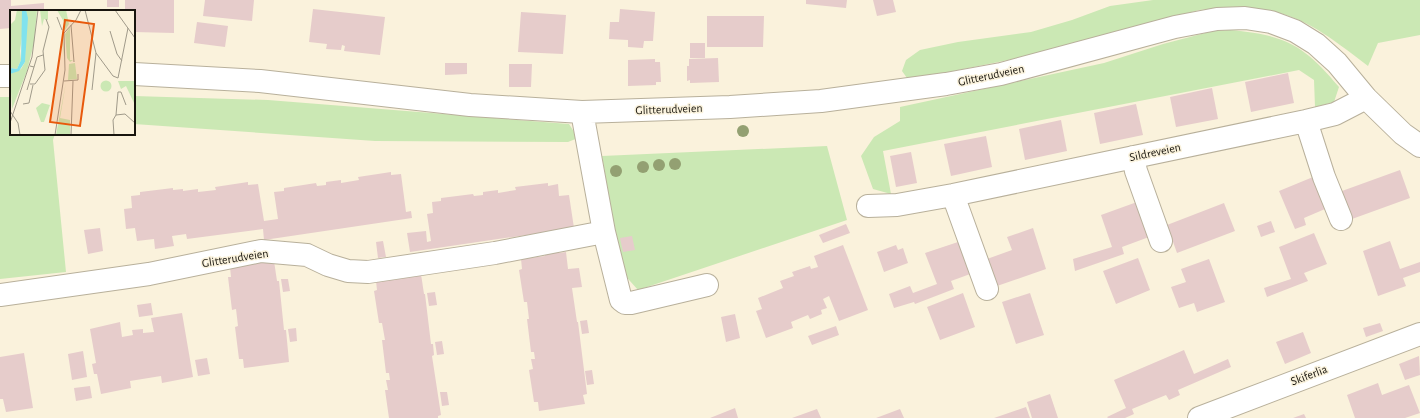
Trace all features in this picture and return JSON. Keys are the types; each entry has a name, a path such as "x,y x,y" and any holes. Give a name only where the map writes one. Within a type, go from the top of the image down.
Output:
{"street":[{"name":"Glitterudveien","path":"135,74 260,81 470,104 582,112 730,107 821,101 871,95 1001,74 1175,27 1217,19 1245,18 1271,22 1295,31 1316,44 1337,63 1366,98"},
{"path":"1366,98 1403,134 1420,146"},
{"name":"Sildreveien","path":"868,206 897,205 953,195 1306,121 1336,114 1366,98"},
{"path":"582,112 604,232 617,289 621,300 625,303 707,285"},
{"path":"1306,121 1324,177 1341,219"},
{"path":"1133,157 1136,171 1161,241"},
{"path":"953,195 986,289"},
{"name":"Glitterudveien","path":"0,295 149,274 261,251 307,255 334,267 348,271 368,272 495,253 604,232"},
{"name":"Skiferlia","path":"1199,418 1420,334"}],"green space":[{"path":"1153,0 1420,0 1420,35 1378,43 1368,66 1327,36 1309,25 1291,17 1272,11 1251,8 1227,8 1199,10 1048,52 919,78 907,78 902,71 906,60 920,50 958,42 1031,32 1072,20 1110,6"},
{"path":"1230,30 1266,35 1280,39 1304,52 1327,73 1339,87 1334,102 1315,107 1314,80 1299,70 883,151 891,194 873,189 861,156 874,137 900,121 900,107 1104,63 1163,44 1213,31"},
{"path":"135,96 268,100 569,124 578,138 568,142 375,141 135,124"},
{"path":"0,97 10,97 10,135 55,135 53,140 66,272 0,279"},
{"path":"827,146 847,220 638,290 622,272 602,156"}],"building":[{"path":"0,0 11,0 11,6 44,3 44,10 10,10 10,28 0,29"},
{"path":"107,0 119,0 119,7 107,7"},
{"path":"125,0 174,0 174,33 135,32 135,10 125,10"},
{"path":"205,0 254,0 252,21 203,16"},
{"path":"806,0 847,0 846,8 806,4"},
{"path":"873,0 893,0 896,12 877,16"},
{"path":"313,9 385,17 380,55 344,51 345,46 342,45 341,50 326,49 327,44 309,42"},
{"path":"620,9 655,12 653,41 644,41 643,48 628,47 628,40 609,39 610,22 619,22"},
{"path":"521,12 566,15 563,54 518,52"},
{"path":"707,16 764,16 763,47 707,47"},
{"path":"197,22 228,26 225,47 194,43"},
{"path":"690,43 705,43 705,58 690,58"},
{"path":"718,58 719,82 690,83 690,80 687,81 687,66 689,66 689,59"},
{"path":"655,59 655,62 660,62 661,82 656,82 656,85 628,86 628,60"},
{"path":"445,63 467,63 467,74 445,75"},
{"path":"509,64 532,64 531,87 509,87"},
{"path":"1288,73 1294,103 1251,112 1245,82"},
{"path":"1212,88 1218,119 1176,127 1170,97"},
{"path":"1136,104 1143,135 1100,144 1094,113"},
{"path":"1061,120 1067,151 1025,160 1019,129"},
{"path":"986,136 992,167 951,176 944,144"},
{"path":"911,152 917,183 896,187 890,156"},
{"path":"1400,170 1410,198 1352,219 1342,191"},
{"path":"391,172 391,175 401,174 406,212 411,211 412,218 264,240 263,229 187,239 186,234 172,236 174,246 155,249 154,239 137,241 135,228 126,229 124,209 132,208 131,196 140,195 140,192 173,188 173,190 183,189 183,191 198,189 198,192 216,190 215,187 248,182 248,185 258,184 264,221 278,219 274,192 284,191 284,188 316,183 317,186 326,185 326,182 341,180 341,183 359,180 358,177"},
{"path":"1313,177 1325,209 1304,218 1306,225 1295,229 1279,191"},
{"path":"548,183 548,186 558,184 559,196 569,195 574,228 410,252 407,233 426,231 427,242 431,241 427,214 433,213 432,202 441,201 441,198 473,194 474,196 483,195 483,192 498,190 498,193 516,190 515,187"},
{"path":"1137,202 1149,237 1122,247 1124,254 1075,271 1073,259 1112,247 1101,215"},
{"path":"1224,203 1235,231 1177,253 1167,225"},
{"path":"1271,221 1275,232 1261,237 1257,226"},
{"path":"846,224 850,233 823,243 819,235"},
{"path":"100,228 103,251 88,254 84,230"},
{"path":"1033,228 1046,269 997,286 987,259 1012,250 1007,237"},
{"path":"1314,233 1327,264 1304,273 1308,281 1267,297 1264,288 1291,279 1279,247"},
{"path":"632,236 635,250 623,252 620,238"},
{"path":"383,241 386,257 378,258 376,242"},
{"path":"961,241 973,273 951,281 954,289 915,304 914,302 894,308 889,294 910,286 913,293 937,284 925,253"},
{"path":"1390,241 1400,269 1420,262 1420,272 1403,278 1406,286 1378,296 1363,251"},
{"path":"843,245 868,310 839,321 829,296 823,299 827,308 821,310 822,314 810,319 808,315 791,322 793,328 766,338 756,311 762,309 758,298 783,288 780,281 794,276 792,272 810,266 811,269 818,267 814,256"},
{"path":"896,245 898,250 903,248 908,263 884,272 877,252"},
{"path":"558,249 559,253 566,252 568,269 579,268 582,287 572,288 587,394 583,395 585,404 539,411 538,402 534,402 529,370 533,369 531,359 535,359 534,352 531,352 527,319 529,319 527,302 524,302 519,270 522,269 521,259 545,256 545,251"},
{"path":"1138,258 1150,290 1116,304 1103,271"},
{"path":"1209,259 1225,302 1197,312 1194,303 1179,308 1171,287 1186,282 1181,269"},
{"path":"274,261 277,281 279,281 289,362 244,368 243,359 239,359 235,327 238,326 236,309 232,310 228,277 231,277 230,267"},
{"path":"421,274 431,344 433,344 434,355 432,356 441,415 438,416 438,418 389,418 385,390 388,390 386,380 390,380 389,373 386,373 382,340 385,340 382,323 379,323 374,291 377,290 376,281"},
{"path":"281,279 288,279 290,291 283,292"},
{"path":"435,292 437,305 429,306 427,293"},
{"path":"963,293 975,327 940,340 927,307"},
{"path":"1030,293 1044,335 1016,344 1002,302"},
{"path":"151,303 153,315 139,317 137,305"},
{"path":"182,313 193,377 162,383 161,376 130,381 131,388 101,394 97,374 94,374 92,364 96,363 90,329 120,322 122,337 133,335 132,330 143,329 143,333 154,332 151,318"},
{"path":"735,314 740,338 726,342 721,317"},
{"path":"587,320 589,333 582,334 580,321"},
{"path":"1380,323 1383,331 1366,337 1363,328"},
{"path":"836,326 839,335 812,345 808,336"},
{"path":"296,328 297,341 290,342 288,329"},
{"path":"1303,332 1311,353 1285,364 1276,342"},
{"path":"442,341 444,354 437,355 435,342"},
{"path":"1184,350 1194,374 1228,359 1231,367 1178,390 1180,395 1169,400 1166,395 1132,409 1134,414 1125,418 1107,417 1126,408 1114,380"},
{"path":"83,351 87,377 72,380 68,354"},
{"path":"24,353 33,408 6,412 3,399 0,399 0,357"},
{"path":"1419,356 1420,375 1405,380 1399,364"},
{"path":"207,358 210,374 198,376 195,360"},
{"path":"592,370 594,384 587,385 585,371"},
{"path":"1378,383 1382,395 1409,385 1420,413 1405,418 1355,418 1347,395"},
{"path":"90,386 92,398 76,401 74,388"},
{"path":"440,392 447,392 449,405 442,406"},
{"path":"1050,394 1058,418 1032,418 1027,402"},
{"path":"1026,407 1030,418 994,418"},
{"path":"735,408 738,418 710,418"},
{"path":"817,409 821,418 792,418"},
{"path":"900,409 904,418 876,418"},
{"path":"1304,414 1306,418 1293,418"}]}
